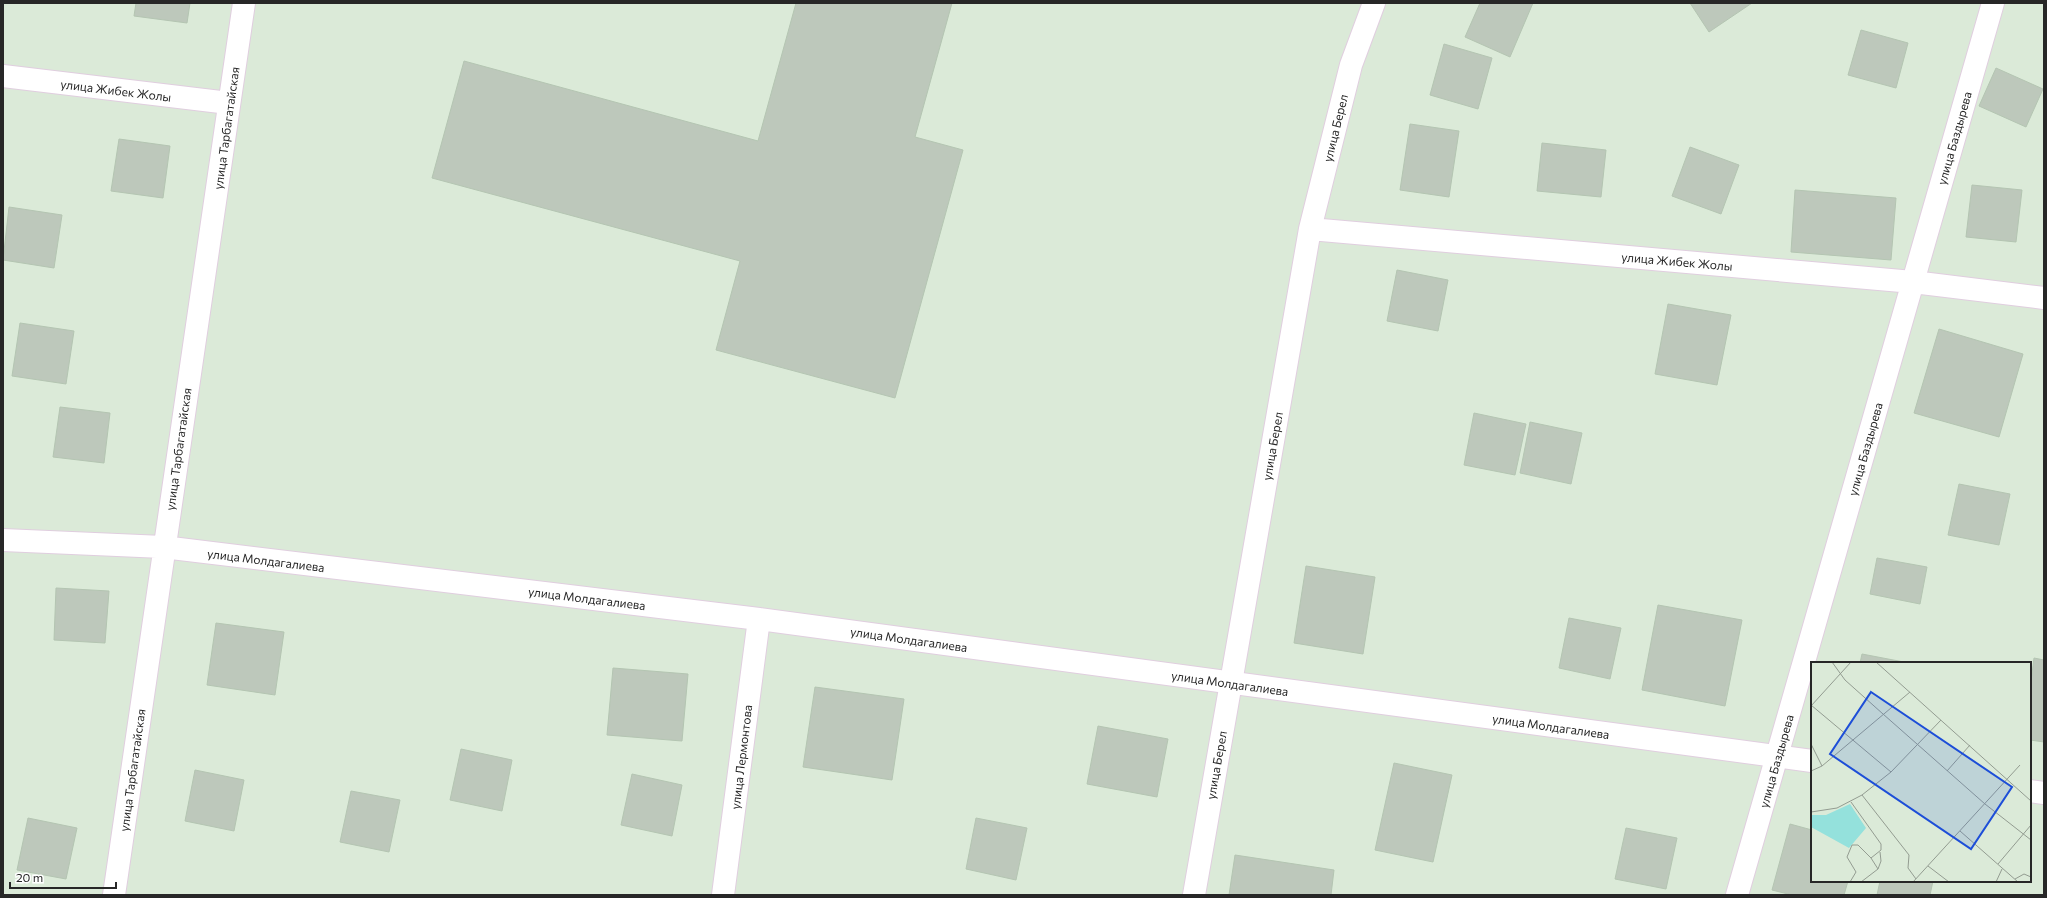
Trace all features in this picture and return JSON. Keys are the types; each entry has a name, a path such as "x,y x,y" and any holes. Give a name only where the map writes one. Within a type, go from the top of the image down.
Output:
{"street":[{"name":"улица Тарбагатайская","path":"114,895 244,3"},
{"name":"улица Берел","path":"1194,895 1310,229 1351,64 1374,3"},
{"name":"улица Баздырева","path":"1737,895 1993,3"},
{"name":"улица Жибек Жолы","path":"3,76 230,103"},
{"name":"улица Жибек Жолы","path":"1310,229 1913,282 2044,298"},
{"name":"улица Молдагалиева","path":"3,540 164,548 759,619 1811,761"},
{"name":"улица Лермонтова","path":"723,895 759,619"},
{"path":"2031,791 2044,793"}],"building":[{"path":"136,3 190,3 187,23 134,16"},
{"path":"796,3 952,3 915,137 963,150 895,398 716,350 740,261 432,178 464,61 758,141"},
{"path":"1480,3 1533,3 1510,57 1465,37"},
{"path":"1690,3 1752,3 1709,32"},
{"path":"1861,30 1908,43 1896,88 1848,75"},
{"path":"1444,44 1492,58 1478,109 1430,95"},
{"path":"1996,68 2043,89 2026,127 1979,106"},
{"path":"1410,124 1459,131 1449,197 1400,190"},
{"path":"119,139 170,146 163,198 111,191"},
{"path":"1542,143 1606,150 1601,197 1537,191"},
{"path":"1690,147 1739,165 1721,214 1672,196"},
{"path":"1972,185 2022,190 2016,242 1966,237"},
{"path":"1795,190 1896,198 1891,260 1791,252"},
{"path":"9,207 62,215 54,268 3,260"},
{"path":"1397,270 1448,280 1438,331 1387,321"},
{"path":"1668,304 1731,315 1717,385 1655,374"},
{"path":"20,323 74,331 66,384 12,376"},
{"path":"1939,329 2023,354 1999,437 1914,413"},
{"path":"60,407 110,413 104,463 53,457"},
{"path":"1474,413 1526,424 1515,475 1464,465"},
{"path":"1530,422 1582,433 1571,484 1520,473"},
{"path":"1959,484 2010,494 1999,545 1948,535"},
{"path":"1877,558 1927,567 1920,604 1870,594"},
{"path":"1306,566 1375,577 1363,654 1294,643"},
{"path":"56,588 109,591 105,643 54,640"},
{"path":"1658,605 1742,620 1725,706 1642,690"},
{"path":"1569,618 1621,628 1610,679 1559,668"},
{"path":"216,623 284,632 275,695 207,685"},
{"path":"1862,654 1904,662 1860,662"},
{"path":"2034,658 2044,660 2044,742 2031,740 2031,681"},
{"path":"613,668 688,674 682,741 607,735"},
{"path":"815,687 904,699 892,780 803,767"},
{"path":"1098,726 1168,739 1157,797 1087,784"},
{"path":"461,749 512,760 502,811 450,800"},
{"path":"1394,763 1452,775 1433,862 1375,850"},
{"path":"195,770 244,780 234,831 185,821"},
{"path":"632,774 682,785 672,836 621,825"},
{"path":"351,791 400,800 389,852 340,842"},
{"path":"28,818 77,828 66,879 17,870"},
{"path":"976,818 1027,828 1016,880 966,869"},
{"path":"1790,824 1811,830 1811,882 1848,882 1844,895 1792,895 1772,890"},
{"path":"1626,828 1677,838 1666,889 1615,879"},
{"path":"1235,855 1334,870 1331,895 1229,895"},
{"path":"1880,882 1933,882 1930,895 1877,895"}]}
